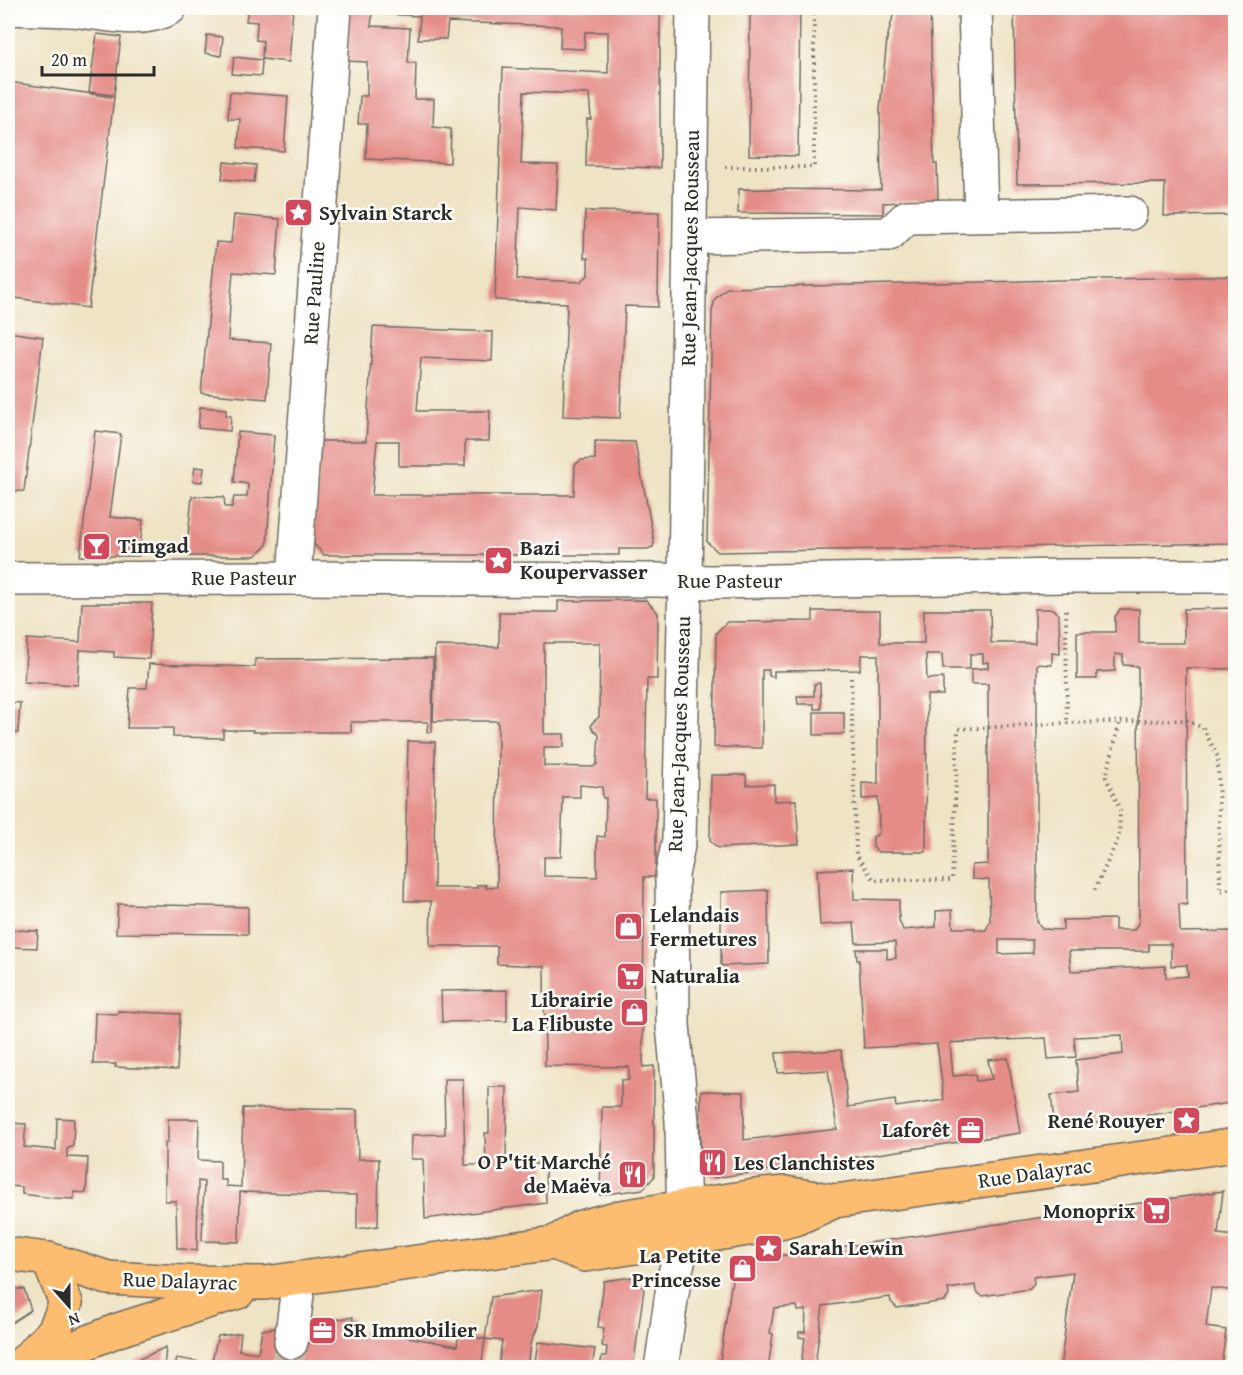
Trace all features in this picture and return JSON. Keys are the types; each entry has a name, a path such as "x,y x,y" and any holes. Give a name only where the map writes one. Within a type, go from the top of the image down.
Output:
{"main road":[{"name":"Rue Dalayrac","path":"554,1243 585,1255 767,1226 795,1219 835,1201 1236,1145"},
{"name":"Rue Dalayrac","path":"8,1254 48,1259 108,1278 265,1283 554,1243 582,1227 620,1217 785,1193 835,1201"},
{"path":"19,1368 54,1331 66,1303 48,1259"},
{"name":"Rue Dalayrac","path":"24,1368 118,1330 265,1283"}],"street":[{"path":"8,8 71,10 137,17 156,15 170,8"},
{"name":"Rue Pauline","path":"294,578 335,8"},
{"name":"Rue Jean-Jacques Rousseau","path":"682,1208 682,1121 673,1025 672,875 679,840 691,237 693,8"},
{"path":"975,8 981,215"},
{"path":"691,237 889,234 907,217 1130,213"},
{"name":"Rue Pasteur","path":"8,579 294,578 710,582 1065,576 1236,576"},
{"path":"662,1368 675,1273 684,1240 682,1208"},
{"path":"291,1342 299,1279"}],"path":[{"path":"691,166 814,167 814,8"},
{"path":"1065,576 1067,723"},
{"path":"851,678 856,855 874,880 952,880 958,729 1186,720 1203,728 1218,756 1220,891 1236,887"},
{"path":"1095,890 1119,836 1120,810 1106,777 1120,722"}],"building":[{"path":"248,8 293,8 289,62 262,59 263,41 256,40 257,22 246,21"},
{"path":"350,8 373,8 371,26 410,28 408,63 416,63 415,99 434,99 433,127 451,129 450,163 366,159 367,124 358,124 360,96 367,96 367,62 346,61"},
{"path":"378,8 660,8 660,168 586,166 587,119 591,119 589,94 524,92 521,164 558,165 556,210 520,207 517,279 581,282 588,275 588,258 584,258 585,211 659,212 658,307 625,306 620,418 563,416 567,303 495,300 503,68 608,73 608,32 585,32 584,49 560,48 561,26 448,22 446,39 418,39 420,16 383,14 384,10"},
{"path":"750,8 800,8 798,156 749,155"},
{"path":"895,8 930,8 934,164 937,164 938,200 883,203 883,214 738,213 739,189 881,190 880,109 887,39"},
{"path":"1014,8 1236,8 1236,215 1164,216 1165,183 1017,184"},
{"path":"97,34 121,37 114,95 89,92"},
{"path":"207,35 223,37 221,56 205,53"},
{"path":"234,57 262,60 261,76 232,74"},
{"path":"8,82 114,97 88,308 8,297"},
{"path":"230,92 288,96 284,151 238,148 240,119 228,119"},
{"path":"224,162 256,165 254,182 222,179"},
{"path":"234,215 280,219 276,275 233,272 230,305 228,340 271,343 267,399 201,393 216,242 231,243"},
{"path":"1236,276 1236,543 718,552 707,542 712,311 715,299 727,288"},
{"path":"373,327 493,332 492,361 421,358 417,411 490,411 489,441 465,441 465,466 399,466 399,441 377,441 372,495 574,495 575,465 581,460 595,459 595,441 635,442 654,541 653,547 619,549 619,555 324,555 313,543 320,441 366,441"},
{"path":"8,332 43,337 24,491 8,492"},
{"path":"200,407 226,409 226,415 231,416 230,431 198,428"},
{"path":"95,431 121,434 110,517 143,520 139,556 80,556"},
{"path":"238,432 274,435 267,545 255,556 186,556 192,496 224,497 225,507 232,507 234,497 247,497 248,484 234,482"},
{"path":"195,467 204,468 202,482 193,481"},
{"path":"646,600 658,613 657,679 647,679 645,798 656,798 656,877 644,877 643,1067 654,1066 654,1177 643,1189 600,1195 602,1107 621,1107 621,1080 629,1080 629,1067 545,1066 544,966 497,964 497,946 430,946 431,901 404,901 408,741 435,742 434,888 477,888 477,885 486,885 486,888 497,887 498,721 433,721 435,646 499,647 499,612 558,612 558,601","holes":["544,643 600,643 599,717 591,727 599,735 597,764 593,767 544,766 544,747 564,747 564,734 544,734","580,785 602,787 603,798 606,798 605,837 597,836 597,877 544,876 544,857 561,857 563,797 580,797"]},
{"path":"8,603 11,603 9,627 8,627"},
{"path":"82,603 152,603 149,659 114,657 114,652 80,650 78,685 24,682 27,639 80,642"},
{"path":"1236,608 1236,669 1186,668 1187,905 1179,904 1180,932 1236,931 1236,1102 1055,1129 1051,1095 1079,1092 1076,1060 1123,1054 1122,1035 1074,1037 1076,1057 1048,1059 1046,1038 950,1043 953,1076 975,1074 976,1081 992,1079 988,1060 1008,1058 1020,1133 714,1178 700,1167 701,1091 744,1092 744,1140 837,1129 828,1070 778,1073 776,1053 841,1050 848,1107 895,1100 896,1107 944,1100 937,1044 864,1048 859,960 857,960 856,949 887,949 887,959 896,958 895,942 856,943 854,923 820,925 817,870 853,868 854,899 899,900 899,920 903,930 936,927 936,911 952,910 953,928 986,930 990,921 989,880 972,879 972,865 988,864 988,684 971,684 971,669 988,668 988,662 983,663 983,654 970,654 970,669 943,669 942,654 926,654 927,679 943,678 943,695 927,695 926,852 878,852 873,847 873,837 879,833 878,798 862,799 862,783 878,784 878,655 861,655 860,670 774,671 774,677 769,676 769,670 762,670 762,748 714,747 716,633 727,622 813,621 813,611 880,611 880,643 924,643 924,610 990,610 991,643 1035,643 1035,609 1054,609 1059,615 1060,654 1052,653 1052,665 1037,664 1037,921 1042,929 1063,930 1063,920 1115,919 1115,930 1134,930 1139,922 1138,666 1123,665 1123,655 1115,654 1115,671 1097,672 1097,679 1077,679 1077,632 1115,632 1115,617 1120,609 1139,609 1139,643 1184,643 1184,609","holes":["999,940 1032,940 1033,953 999,954","1149,944 1171,944 1171,966 1187,965 1188,976 1166,978 1165,966 1071,971 1069,951 1149,951"]},
{"path":"433,658 432,732 427,732 428,722 351,722 351,732 223,730 223,738 173,737 173,728 127,728 130,688 147,688 149,664 255,667 255,659"},
{"path":"820,683 821,709 814,709 814,704 798,704 797,696 814,696 814,684"},
{"path":"8,702 20,703 18,733 8,732"},
{"path":"814,712 844,712 844,734 814,735"},
{"path":"711,775 746,775 747,785 774,784 774,801 796,800 799,844 718,848 710,841"},
{"path":"768,890 769,964 721,966 721,892"},
{"path":"118,904 248,907 248,934 116,933"},
{"path":"11,930 38,931 37,948 10,947"},
{"path":"507,990 507,1021 442,1022 441,991"},
{"path":"118,1011 180,1014 177,1070 93,1064 95,1013 118,1014"},
{"path":"444,1079 463,1079 465,1165 486,1165 485,1133 489,1133 489,1087 507,1087 506,1163 545,1163 546,1203 425,1219 423,1159 411,1159 412,1135 445,1134"},
{"path":"243,1108 357,1110 358,1159 379,1159 378,1226 357,1229 357,1195 240,1192 239,1242 202,1241 204,1182 198,1181 197,1251 177,1248 176,1201 165,1201 165,1142 168,1142 168,1119 199,1119 198,1160 220,1161 220,1180 226,1180 226,1186 241,1187"},
{"path":"57,1118 74,1119 73,1146 67,1149 67,1157 88,1158 86,1193 74,1192 74,1199 54,1198 22,1194 22,1187 8,1186 8,1123 26,1124 24,1147 56,1150"},
{"path":"1223,1191 1218,1234 1236,1236 1236,1291 1211,1288 1206,1327 1226,1330 1221,1368 1060,1368 1073,1272 1033,1277 1034,1283 1030,1289 982,1296 976,1291 975,1285 948,1289 949,1295 945,1301 897,1308 891,1302 890,1297 823,1306 815,1365 801,1363 805,1338 799,1337 799,1332 805,1332 806,1310 798,1311 797,1306 774,1308 768,1368 719,1368 733,1273 745,1261"},
{"path":"632,1277 644,1289 633,1368 600,1368 602,1356 606,1356 607,1347 602,1346 604,1328 598,1327 604,1281"},
{"path":"8,1289 24,1289 31,1310 8,1325"},
{"path":"542,1290 538,1326 531,1343 528,1368 498,1368 502,1341 485,1339 491,1297"},
{"path":"353,1317 351,1331 391,1338 392,1334 457,1346 458,1338 461,1336 485,1339 481,1368 175,1368 177,1358 211,1364 218,1336 241,1333 239,1350 258,1353 262,1330 281,1327 305,1329 314,1322"},
{"path":"538,1342 595,1349 592,1368 534,1368"},
{"path":"166,1347 164,1368 134,1368 135,1361"}],"tunnel":[{"path":"287,1368 291,1342"}],"place":[{"name":"Sylvain Starck","path":"298,213"},
{"name":"Timgad","path":"97,546"},
{"name":"Bazi Koupervasser","path":"499,560"},
{"name":"Lelandais Fermetures","path":"629,927"},
{"name":"Naturalia","path":"630,976"},
{"name":"Librairie La Flibuste","path":"634,1012"},
{"name":"René Rouyer","path":"1186,1121"},
{"name":"Laforêt","path":"971,1130"},
{"name":"Les Clanchistes","path":"713,1163"},
{"name":"O P'tit Marché de Maëva","path":"632,1174"},
{"name":"Monoprix","path":"1156,1211"},
{"name":"Sarah Lewin","path":"768,1248"},
{"name":"La Petite Princesse","path":"742,1268"},
{"name":"SR Immobilier","path":"322,1330"}]}
